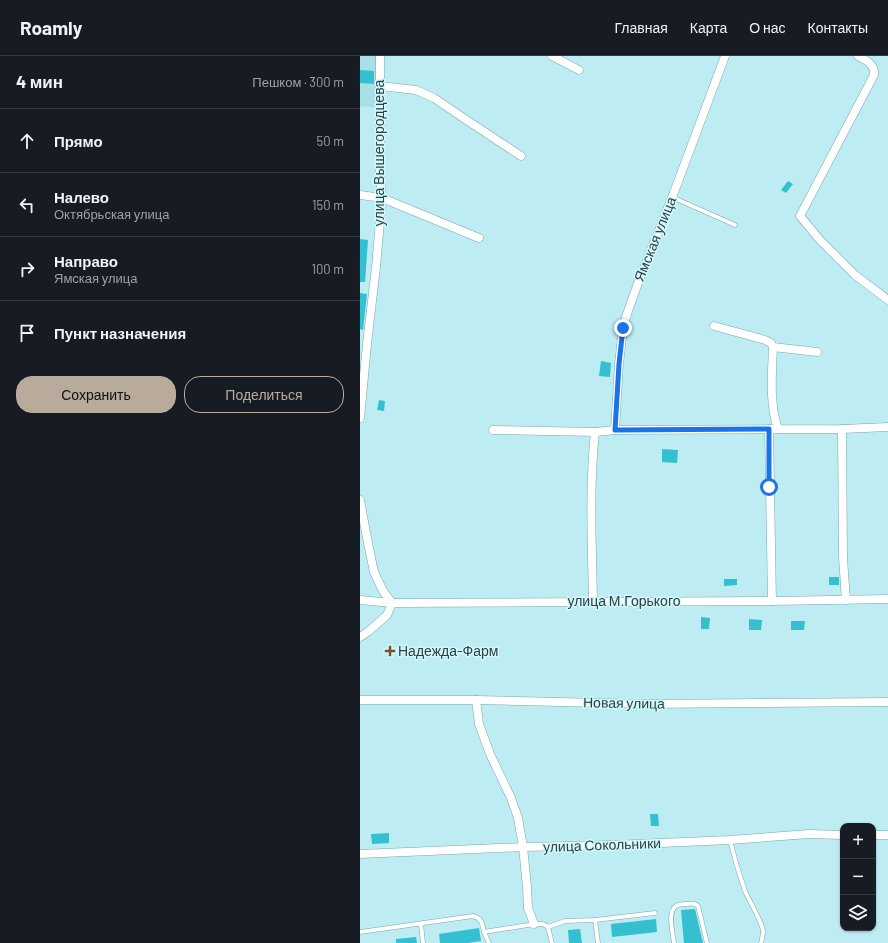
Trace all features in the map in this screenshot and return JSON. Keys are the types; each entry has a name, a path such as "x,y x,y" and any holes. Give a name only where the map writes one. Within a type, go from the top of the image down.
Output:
{"street":[{"name":"улица Вышегородцева","path":"360,418 363,344 376,267 382,198 380,174 380,56"},
{"path":"552,56 579,70"},
{"name":"Ямская улица","path":"615,430 623,328 638,283 726,56"},
{"path":"858,56 872,65 874,75 800,216 820,240 855,275 888,300"},
{"path":"380,86 416,90 434,98 521,156"},
{"path":"360,195 382,198 479,238"},
{"path":"714,326 764,340 771,343 774,347 817,352"},
{"path":"774,347 772,404 774,418 778,429"},
{"path":"493,430 595,432 615,430 842,429 888,427"},
{"path":"769,429 772,601"},
{"path":"842,429 842,543 846,600"},
{"path":"593,601 591,497 595,432"},
{"path":"360,500 374,572 383,591 392,603 386,615 369,632 360,637"},
{"name":"улица М.Горького","path":"360,600 392,603 888,599"},
{"name":"Новая улица","path":"360,700 476,700 642,704 888,702"},
{"path":"476,700 479,724 490,754 511,798 518,818 523,847 528,908 534,924"},
{"name":"улица Сокольники","path":"360,854 730,840 809,834 840,835"},
{"path":"876,835 888,836"}],"lane":[{"path":"672,197 735,225"},
{"path":"730,840 745,890 761,925 763,938 761,943"},
{"path":"674,943 671,915 672,910 681,904 692,903 698,906 707,943"},
{"path":"548,927 565,921 595,920 655,913"},
{"path":"360,932 473,916 481,921 489,943"},
{"path":"595,920 598,943"},
{"path":"420,924 423,943"},
{"path":"484,932 534,924 543,924 548,927 552,943"}],"shaded area":[{"path":"360,56 381,56 381,108 360,106"}],"building":[{"path":"360,70 374,71 374,84 360,83"},
{"path":"788,181 793,184 786,193 781,190"},
{"path":"360,239 368,240 365,282 360,282"},
{"path":"360,293 367,294 363,330 360,329"},
{"path":"601,361 611,363 610,377 599,376"},
{"path":"379,400 385,401 384,411 377,410"},
{"path":"662,449 678,450 677,463 662,462"},
{"path":"829,577 839,577 839,585 829,585"},
{"path":"724,579 737,579 737,585 724,586"},
{"path":"701,617 710,618 709,629 701,629"},
{"path":"749,619 762,620 761,630 749,630"},
{"path":"791,621 805,621 804,630 791,630"},
{"path":"650,814 658,814 659,826 651,826"},
{"path":"389,833 389,843 372,844 371,834"},
{"path":"695,909 703,943 684,943 681,910"},
{"path":"656,919 657,932 612,937 611,924"},
{"path":"479,928 481,941 468,943 440,943 439,934"},
{"path":"580,929 582,943 569,943 568,930"},
{"path":"416,937 417,943 396,943 396,939"}],"place":[{"name":"Надежда-Фарм","path":"390,651"}],"route":[{"path":"623,328 615,430 769,429 769,487"}]}
